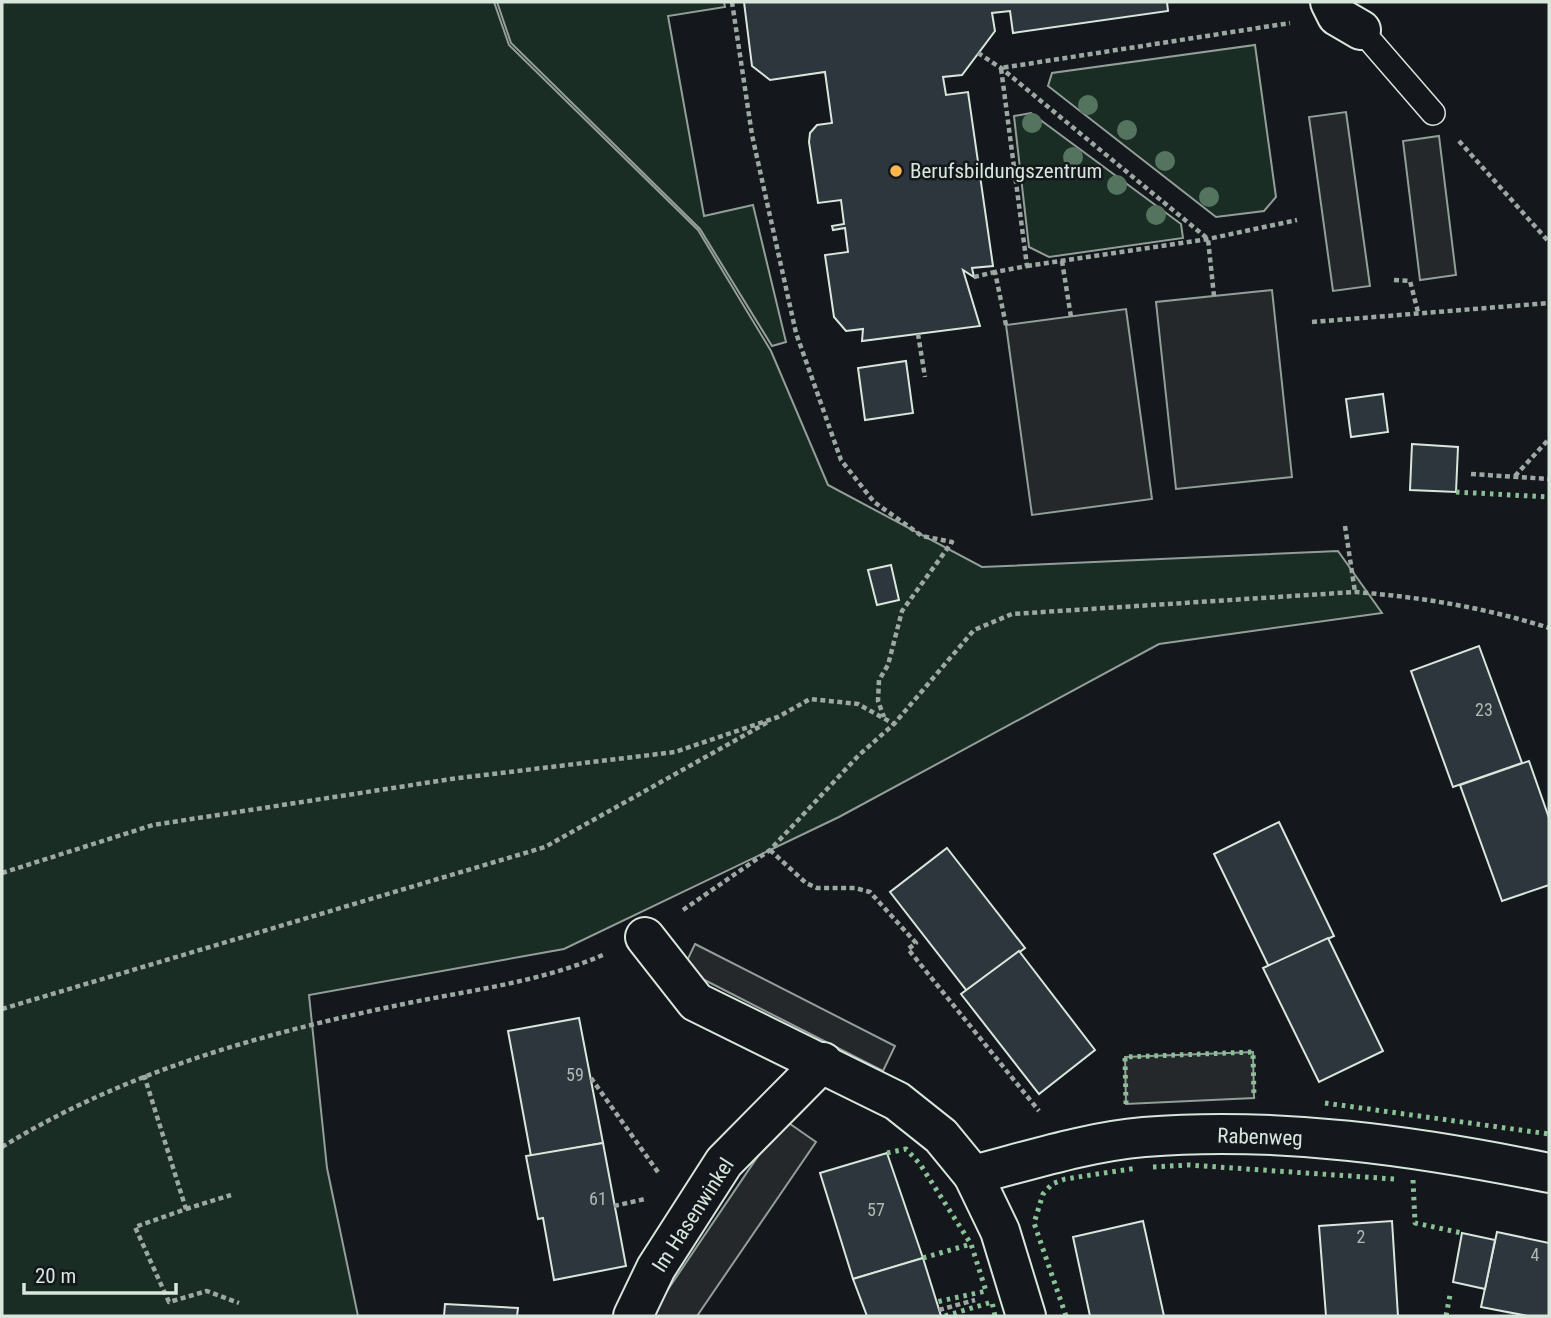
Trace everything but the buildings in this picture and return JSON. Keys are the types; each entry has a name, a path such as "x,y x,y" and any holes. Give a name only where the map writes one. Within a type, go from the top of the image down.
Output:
{"street":[{"path":"1330,2 1337,16 1361,30"},
{"path":"645,937 696,1002 823,1062 897,1101 941,1136 973,1175 1000,1231 1026,1316"},
{"name":"Im Hasenwinkel","path":"633,1316 656,1268 724,1162 823,1062"},
{"name":"Rabenweg","path":"973,1175 1071,1151 1142,1138 1239,1135 1358,1142 1472,1157 1549,1173"}],"lane":[{"path":"1361,30 1433,113"}],"path":[{"path":"732,2 752,135 796,333 841,460 874,502 922,536 952,542 901,611 888,664 879,680 878,701 884,717"},
{"path":"1001,68 1253,29"},
{"path":"978,53 1001,68 1208,239 1214,296"},
{"path":"1001,68 1027,266"},
{"path":"1433,113 1549,242"},
{"path":"974,277 1027,266 1208,239 1297,220"},
{"path":"1062,261 1071,317"},
{"path":"995,272 1006,325"},
{"path":"1394,280 1410,281 1418,312"},
{"path":"1312,322 1549,303"},
{"path":"918,334 925,377"},
{"path":"1514,477 1549,439"},
{"path":"1471,474 1549,479"},
{"path":"1345,526 1355,592"},
{"path":"2,1147 51,1116 144,1075 251,1040 588,962 645,937 770,850 859,755 894,724 974,630 1012,614 1355,592 1390,595 1504,614 1549,628"},
{"path":"2,1009 545,847 810,699 858,704 894,724"},
{"path":"2,873 153,825 451,779 675,752 778,717"},
{"path":"770,850 806,883 817,888 855,888 870,892 916,943 908,949 1071,1151"},
{"path":"144,1075 186,1209"},
{"path":"591,1078 674,1194 692,1209"},
{"path":"231,1195 135,1227 169,1302 207,1291 239,1303"}],"green space":[{"path":"2,2 494,2 509,45 698,230 771,351 828,485 982,567 1338,551 1382,613 1159,644 839,817 564,949 309,995 327,1168 358,1316 2,1316"},
{"path":"497,2 724,2 725,7 668,16 704,216 753,205 786,342 772,346 700,229 511,43"},
{"path":"1255,45 1276,197 1264,211 1216,217 1048,86 1052,73"},
{"path":"1031,113 1181,224 1183,238 1049,257 1029,247 1014,116"}],"shaded area":[{"path":"1346,112 1370,286 1333,291 1309,117"},
{"path":"1439,136 1456,275 1420,280 1403,141"},
{"path":"1272,290 1292,477 1176,489 1156,302"},
{"path":"1126,309 1152,499 1032,515 1006,325"},
{"path":"695,944 895,1046 883,1071 683,969"},
{"path":"1253,1052 1254,1098 1126,1104 1125,1057"},
{"path":"783,1119 816,1142 697,1316 650,1316"}],"hedge":[{"path":"1456,492 1549,497"},
{"path":"1126,1104 1125,1057 1253,1052 1254,1098"},
{"path":"1325,1103 1549,1134"},
{"path":"887,1153 906,1149 920,1164 971,1244"},
{"path":"1153,1167 1189,1165 1394,1179"},
{"path":"1066,1316 1034,1223 1043,1194 1052,1184 1065,1179 1137,1168"},
{"path":"1413,1180 1415,1223 1462,1233"},
{"path":"923,1258 971,1244 986,1291 936,1302"},
{"path":"1446,1316 1450,1295"},
{"path":"945,1316 992,1302 995,1316"}],"place":[{"name":"Berufsbildungszentrum","path":"896,171"}]}
